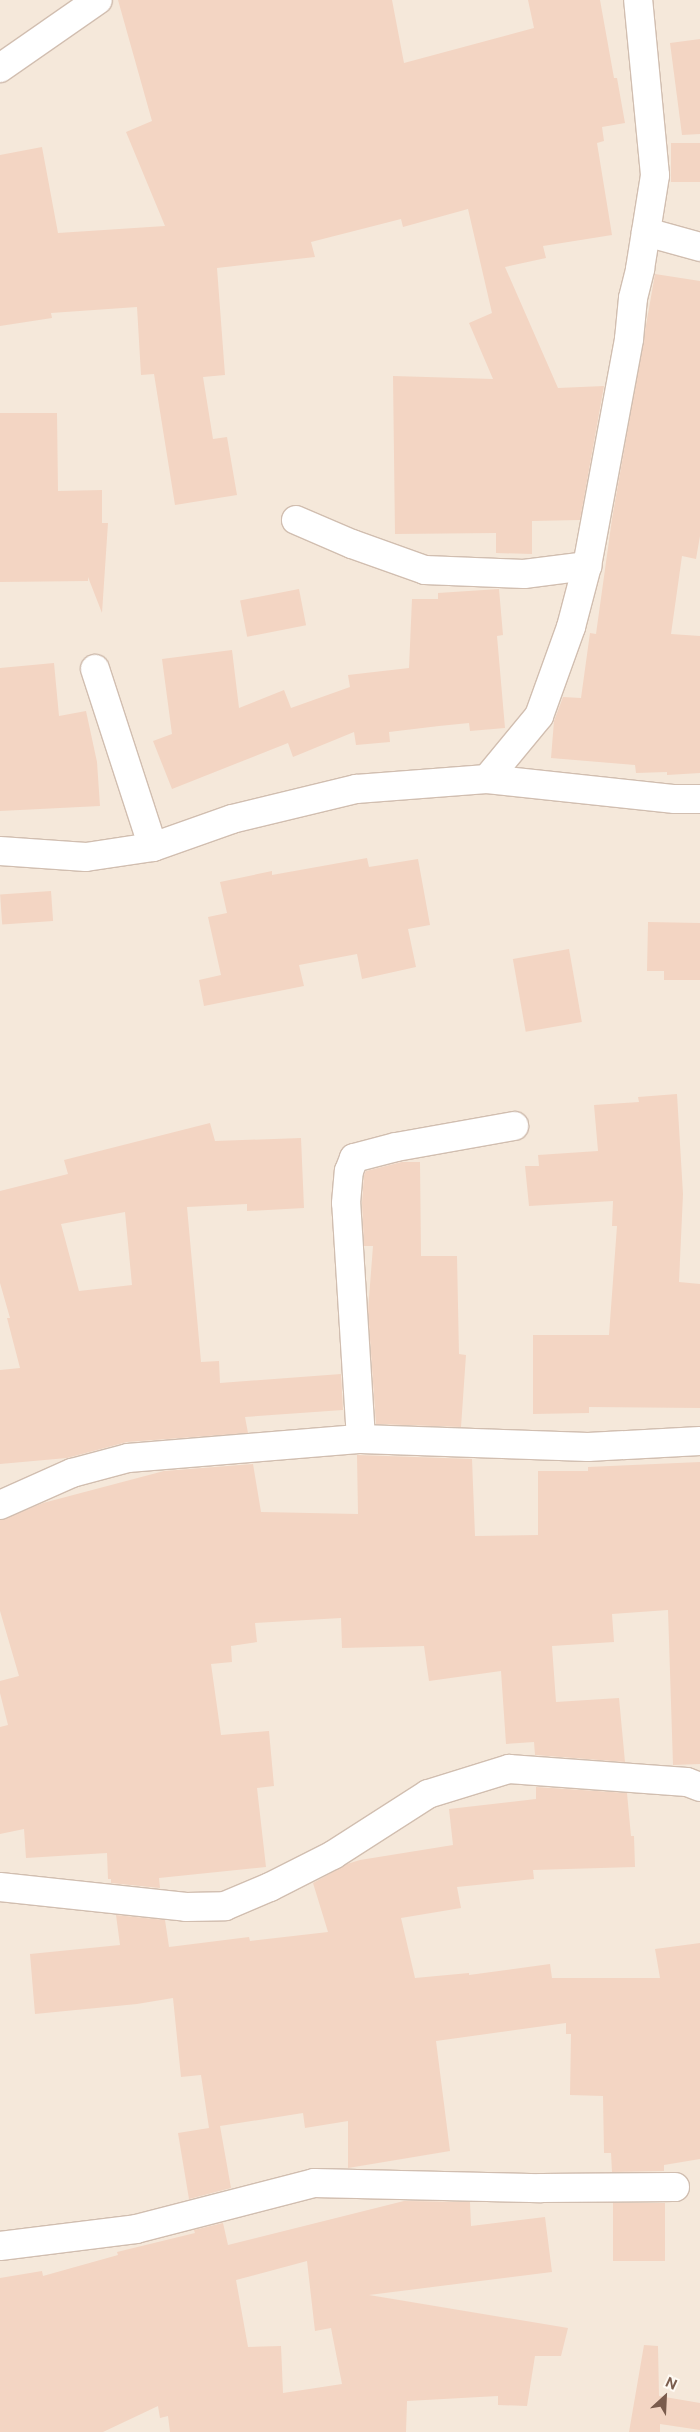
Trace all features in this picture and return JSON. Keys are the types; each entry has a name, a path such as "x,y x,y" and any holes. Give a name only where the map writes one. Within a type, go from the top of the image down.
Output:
{"street":[{"path":"0,68 98,0"},
{"path":"487,779 539,716 571,627 587,566 629,339 633,298 655,176 638,0"},
{"path":"646,232 700,246"},
{"path":"296,520 352,544 425,570 524,574 587,566"},
{"path":"95,669 153,846"},
{"path":"0,850 86,857 153,846 232,819 356,789 487,779 675,799 700,799"},
{"path":"361,1439 346,1203 348,1171 354,1158 396,1147 514,1126"},
{"path":"0,1505 72,1472 128,1458 361,1439 588,1447 700,1441"},
{"path":"0,1887 186,1907 225,1906 270,1887 333,1855 428,1794 510,1769 687,1782 700,1787"},
{"path":"0,2246 136,2229 314,2183 541,2188 676,2187"}],"shaded area":[{"path":"0,0 700,0 700,2432 0,2432"}],"building":[{"path":"118,0 392,0 404,63 534,28 528,0 600,0 614,78 617,78 625,123 602,127 604,141 597,143 612,235 543,246 546,258 505,267 558,388 604,386 580,520 532,521 532,554 496,553 496,533 395,534 393,376 493,379 469,323 492,313 468,209 403,227 401,219 311,242 315,257 217,268 225,375 203,377 213,439 227,437 237,495 175,505 154,374 141,375 137,307 51,313 52,318 0,326 0,155 42,147 58,233 165,226 126,132 152,121"},
{"path":"700,39 700,134 682,135 670,43"},
{"path":"671,143 700,143 700,182 671,182"},
{"path":"655,274 700,281 700,536 696,559 682,556 671,634 700,636 700,773 667,775 667,772 636,773 635,765 551,758 554,721 563,697 581,698 590,633 596,634 612,519"},
{"path":"0,413 57,413 58,491 102,490 102,523 108,523 102,613 88,577 88,581 0,582"},
{"path":"299,589 306,625 247,637 240,600"},
{"path":"499,589 503,635 497,636 505,728 470,731 469,723 439,726 389,732 390,742 356,745 354,732 293,757 288,743 172,789 153,741 172,734 162,659 232,650 239,708 284,690 291,708 350,687 348,675 409,668 412,599 438,599 438,593"},
{"path":"54,663 59,716 86,711 97,762 100,806 0,811 0,668"},
{"path":"367,858 369,867 418,859 430,925 408,929 416,967 362,979 357,954 299,965 304,986 204,1006 199,980 221,975 208,917 227,913 220,882 272,871 272,875"},
{"path":"51,891 53,921 2,924 0,895"},
{"path":"648,922 700,923 700,980 664,980 664,971 647,971"},
{"path":"569,949 582,1022 526,1032 513,959"},
{"path":"677,1094 683,1194 679,1282 700,1284 700,1408 589,1407 589,1413 533,1414 533,1335 609,1335 617,1226 612,1226 613,1201 529,1206 525,1166 539,1166 538,1155 598,1151 594,1105 639,1102 638,1097"},
{"path":"210,1123 215,1141 301,1138 304,1208 247,1211 247,1204 187,1207 201,1362 219,1361 220,1383 341,1374 343,1410 245,1417 248,1433 127,1442 67,1458 0,1464 0,1370 20,1368 7,1318 10,1318 0,1283 0,1191 68,1174 64,1160","holes":["125,1212 132,1285 79,1291 61,1224"]},
{"path":"402,1162 420,1162 421,1256 457,1256 459,1354 466,1355 461,1427 376,1424 368,1311 373,1246 364,1246 362,1203 364,1175 366,1171"},
{"path":"357,1455 472,1459 475,1536 538,1535 538,1471 588,1471 588,1467 700,1462 700,1764 673,1765 668,1610 612,1614 614,1642 552,1646 556,1702 619,1698 625,1762 535,1755 534,1742 506,1744 501,1671 429,1681 424,1646 342,1648 341,1618 255,1623 257,1642 231,1646 232,1662 211,1664 221,1735 269,1731 274,1786 257,1788 266,1867 159,1878 160,1888 111,1883 111,1879 108,1879 107,1853 26,1858 24,1829 0,1834 0,1727 8,1725 0,1693 0,1681 19,1676 0,1611 0,1520 43,1503 164,1471 253,1464 261,1512 358,1514"},
{"path":"536,1787 627,1793 631,1836 634,1836 635,1867 533,1870 534,1879 457,1887 461,1908 401,1918 415,1978 469,1973 469,1975 550,1964 552,1978 660,1978 655,1949 700,1943 700,2159 664,2165 664,2171 612,2172 611,2153 604,2153 603,2096 570,2095 571,2034 566,2034 566,2023 436,2041 450,2151 348,2168 348,2121 305,2128 303,2113 220,2126 231,2188 189,2199 178,2133 209,2128 201,2075 181,2077 173,1998 137,2004 35,2014 30,1954 120,1945 116,1915 165,1920 169,1947 249,1937 250,1941 328,1932 313,1883 347,1864 360,1860 453,1845 449,1809 536,1799"},
{"path":"404,2201 470,2202 471,2226 545,2217 552,2272 369,2295 568,2328 561,2356 535,2356 527,2406 498,2405 498,2396 407,2401 406,2432 170,2432 168,2416 160,2418 158,2406 103,2432 0,2432 0,2278 42,2271 43,2276 118,2255 117,2252 195,2233 194,2230 223,2223 228,2245","holes":["307,2261 315,2331 331,2328 342,2384 283,2393 281,2346 248,2347 236,2280"]},
{"path":"613,2203 665,2203 665,2261 613,2261"},
{"path":"644,2345 658,2346 659,2396 700,2403 700,2430 660,2424 660,2432 629,2432"}]}
